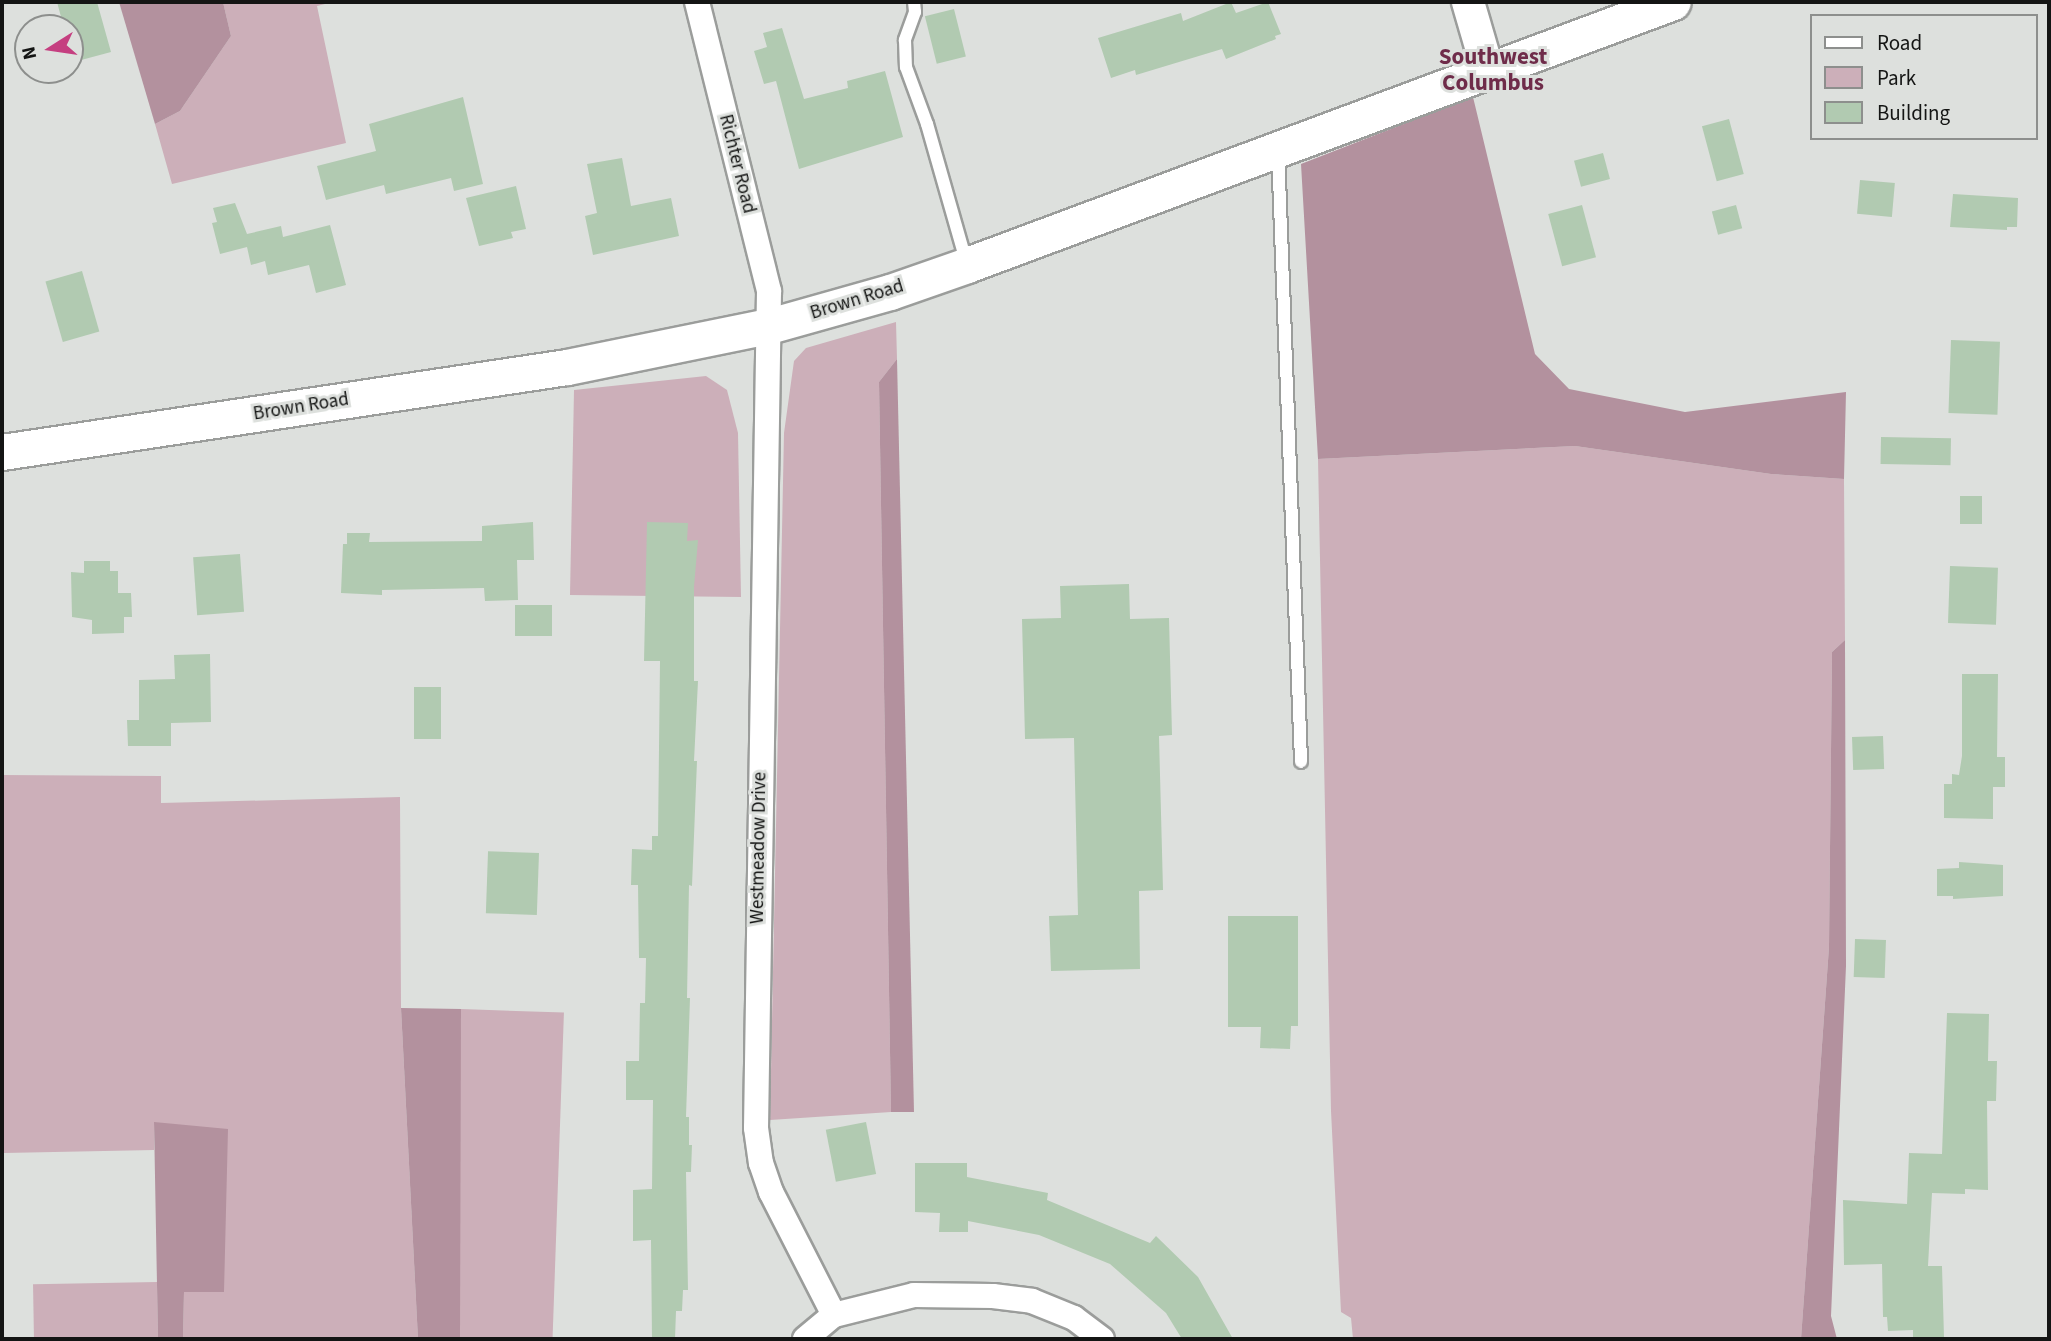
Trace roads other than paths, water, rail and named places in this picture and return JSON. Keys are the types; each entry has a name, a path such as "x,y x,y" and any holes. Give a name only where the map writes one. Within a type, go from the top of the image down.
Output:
{"main road":[{"name":"Brown Road","path":"2,452 567,367 769,326 890,292 967,265 1673,2"}],"street":[{"name":"Richter Road","path":"697,2 769,291 769,326"},
{"path":"1468,2 1488,71"},
{"name":"Westmeadow Drive","path":"769,326 756,1128 761,1163 771,1192 834,1315"},
{"path":"805,1339 834,1315 914,1295 993,1296 1032,1301 1063,1314 1102,1339"}],"lane":[{"path":"914,2 915,12 905,40 906,67 927,124 967,265"},
{"path":"1278,148 1301,762"}],"district":[{"name":"Southwest Columbus","path":"1493,70"}]}
